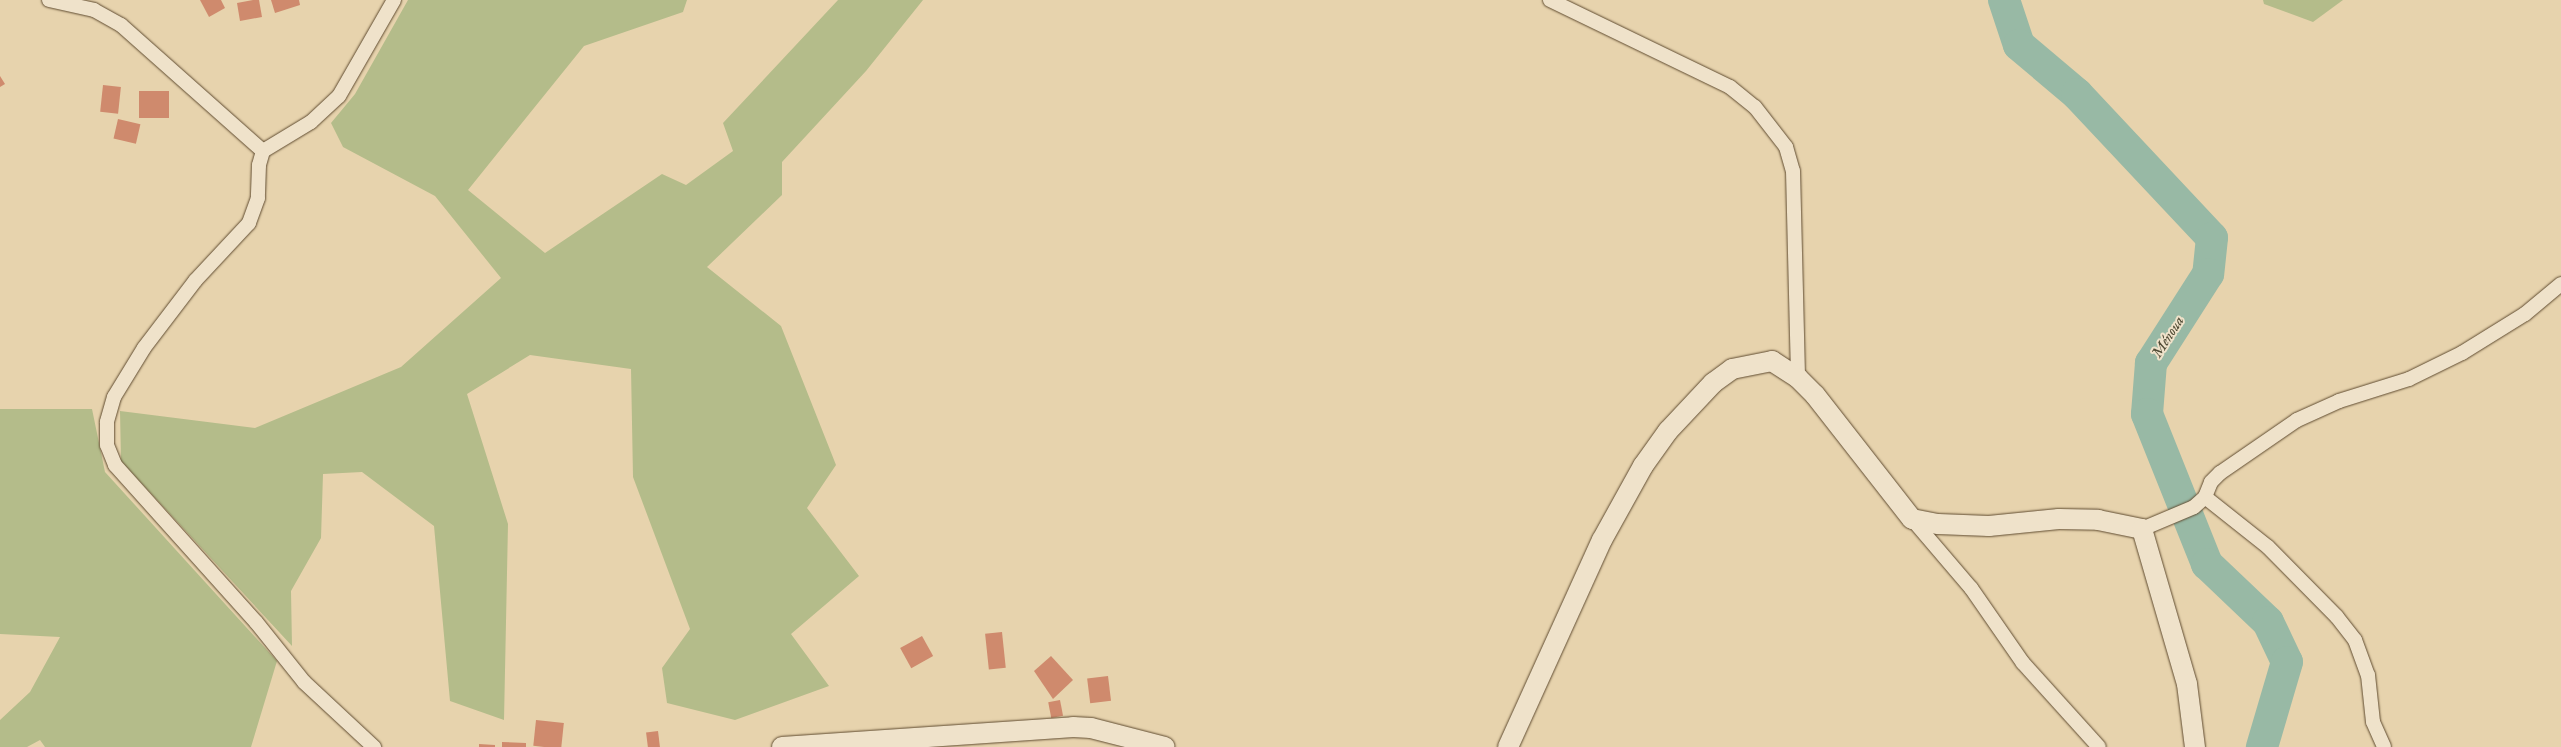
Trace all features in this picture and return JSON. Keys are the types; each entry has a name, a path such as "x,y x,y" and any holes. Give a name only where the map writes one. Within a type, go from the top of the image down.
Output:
{"street":[{"path":"49,0 94,10 121,25 263,151"},
{"path":"374,747 304,682 256,622 120,472 107,445 107,422 114,397 144,348 195,281 249,224 258,198 259,165 263,151 311,122 340,96 394,0"},
{"path":"1550,0 1730,87 1755,108 1786,147 1792,171 1798,378"},
{"path":"1912,519 1938,524 1990,526 2059,519 2098,520 2142,529 2194,507 2205,497 2211,482 2220,473 2298,420 2340,401 2409,378 2462,354 2525,314 2561,284"},
{"path":"1508,747 1621,501 1668,431 1713,383 1732,369 1772,361 1798,378 1912,519 1971,588 2023,663 2099,747"},
{"path":"2205,497 2268,547 2337,617 2355,640 2368,675 2373,722 2384,747"},
{"path":"2142,529 2187,684 2196,747"},
{"path":"782,747 1073,727 1090,728 1165,747"}],"green space":[{"path":"408,0 687,0 683,12 584,46 468,190 545,253 662,174 686,185 733,151 723,123 838,0 923,0 866,71 782,162 782,195 707,267 781,326 836,465 807,508 859,576 791,634 829,686 735,720 667,703 662,668 690,629 633,477 631,369 530,355 467,394 508,524 504,720 450,701 434,526 362,472 323,474 321,538 291,591 292,646 121,461 120,411 255,428 401,367 501,278 435,196 343,147 331,123 355,94"},
{"path":"2263,0 2343,0 2313,22 2264,4"},
{"path":"0,409 92,409 105,472 277,661 251,747 45,747 40,740 27,747 0,747 0,720 30,692 60,637 0,634"}],"building":[{"path":"200,0 221,0 225,8 209,17"},
{"path":"259,0 262,17 240,21 237,3"},
{"path":"271,0 299,0 300,5 275,13"},
{"path":"0,76 5,84 0,87"},
{"path":"103,85 121,87 118,114 100,112"},
{"path":"139,91 169,91 169,118 139,118"},
{"path":"118,119 140,124 136,144 114,138"},
{"path":"1002,632 1006,668 989,670 985,634"},
{"path":"922,636 933,656 911,668 900,648"},
{"path":"1051,656 1073,680 1053,699 1034,671"},
{"path":"1108,676 1111,701 1090,703 1087,679"},
{"path":"1060,700 1063,716 1051,718 1048,702"},
{"path":"536,720 564,723 561,747 533,746"},
{"path":"658,731 660,747 648,747 646,732"},
{"path":"502,742 526,743 526,747 502,747"},
{"path":"479,744 495,745 495,747 479,747"}],"waterway":[{"name":"Ménoua","path":"2004,0 2019,45 2077,94 2212,238 2208,274 2151,363 2147,414 2207,564 2268,622 2287,662 2262,747"}]}
